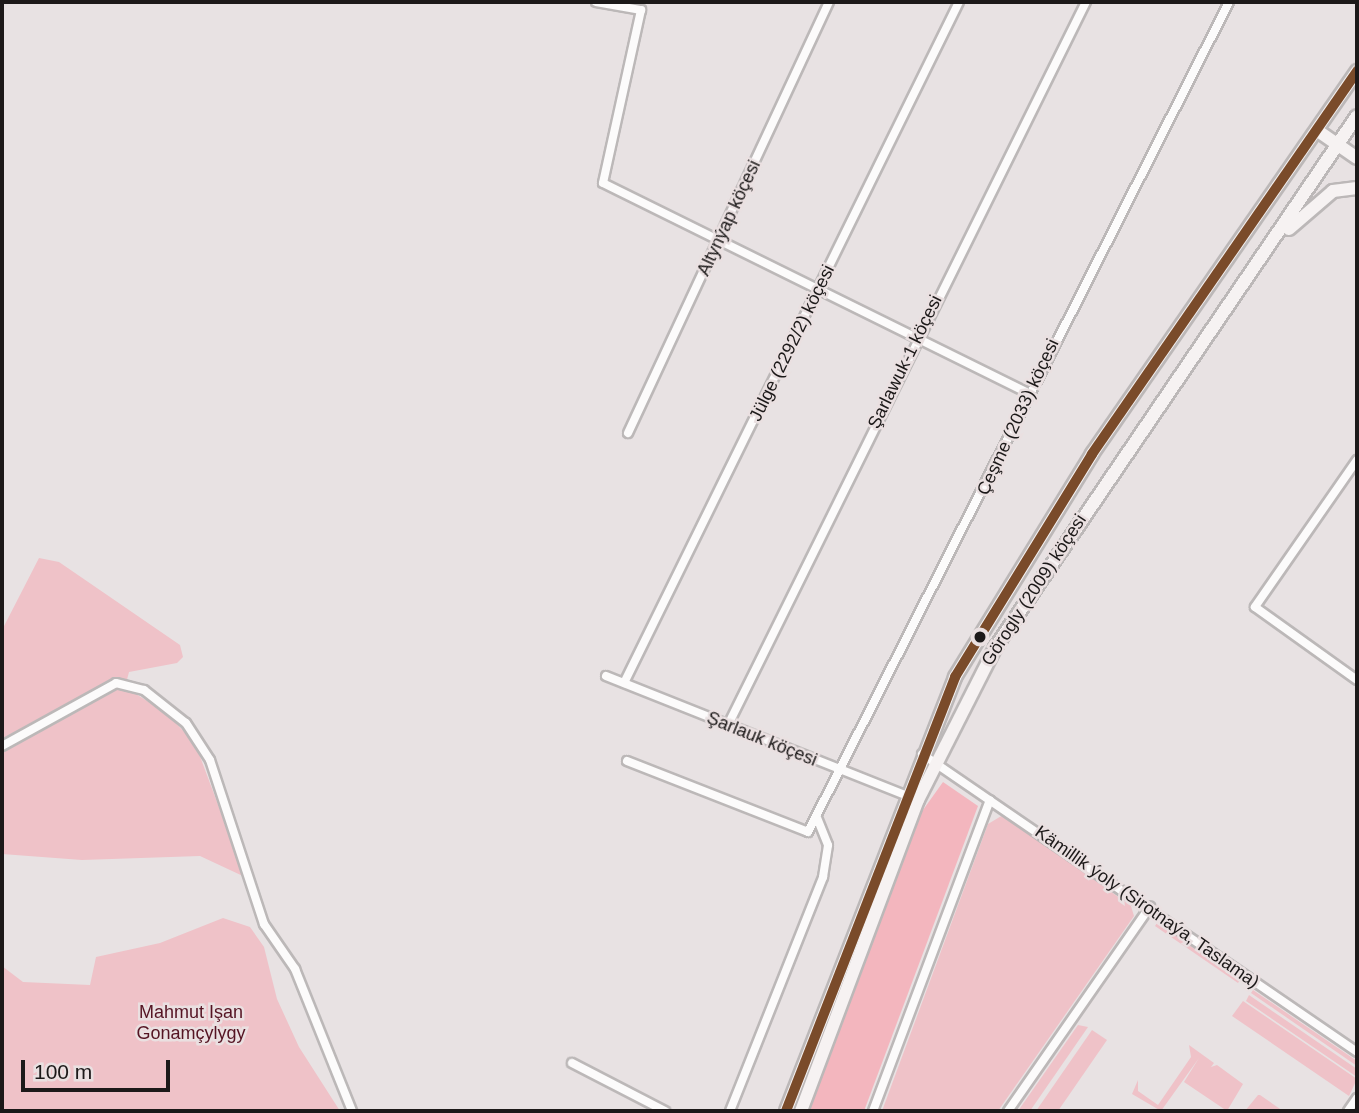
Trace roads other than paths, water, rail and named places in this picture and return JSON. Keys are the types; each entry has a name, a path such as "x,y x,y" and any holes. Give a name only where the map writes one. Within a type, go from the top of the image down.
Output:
{"main road":[{"name":"Görogly (2009) köçesi","path":"786,1111 905,795 955,677 1002,593 1357,71"},
{"name":"Görogly (2009) köçesi","path":"801,1111 918,800 1002,637 1261,261 1357,116"},
{"path":"1318,131 1357,158"},
{"path":"1261,261 1312,205 1333,191 1357,188"}],"street":[{"path":"596,2 641,10 603,183 815,292 1029,394"},
{"name":"Altynýap köçesi","path":"628,433 829,2"},
{"name":"Jülge (2292/2) köçesi","path":"624,683 959,2"},
{"name":"Şarlawuk-1 köçesi","path":"728,724 915,341 1086,2"},
{"name":"Çeşme (2033) köçesi","path":"627,761 808,832 844,772 1029,394 1229,2"},
{"path":"1357,460 1255,607 1357,680"},
{"name":"Şarlauk köçesi","path":"607,677 918,800"},
{"path":"2,746 116,683 137,687 186,723 210,760 264,924 295,969 352,1111"},
{"name":"Kämillik ýoly (Sirotnaýa, Taslama)","path":"922,754 1150,907 1357,1052"},
{"path":"873,1111 990,800"},
{"path":"730,1111 822,877 828,845 817,818"},
{"path":"1008,1111 1150,907"},
{"path":"572,1063 665,1111"},
{"path":"1348,1111 1357,1098"}],"park label":[{"name":"Mahmut Işan Gonamçylygy","path":"191,1023"}]}
